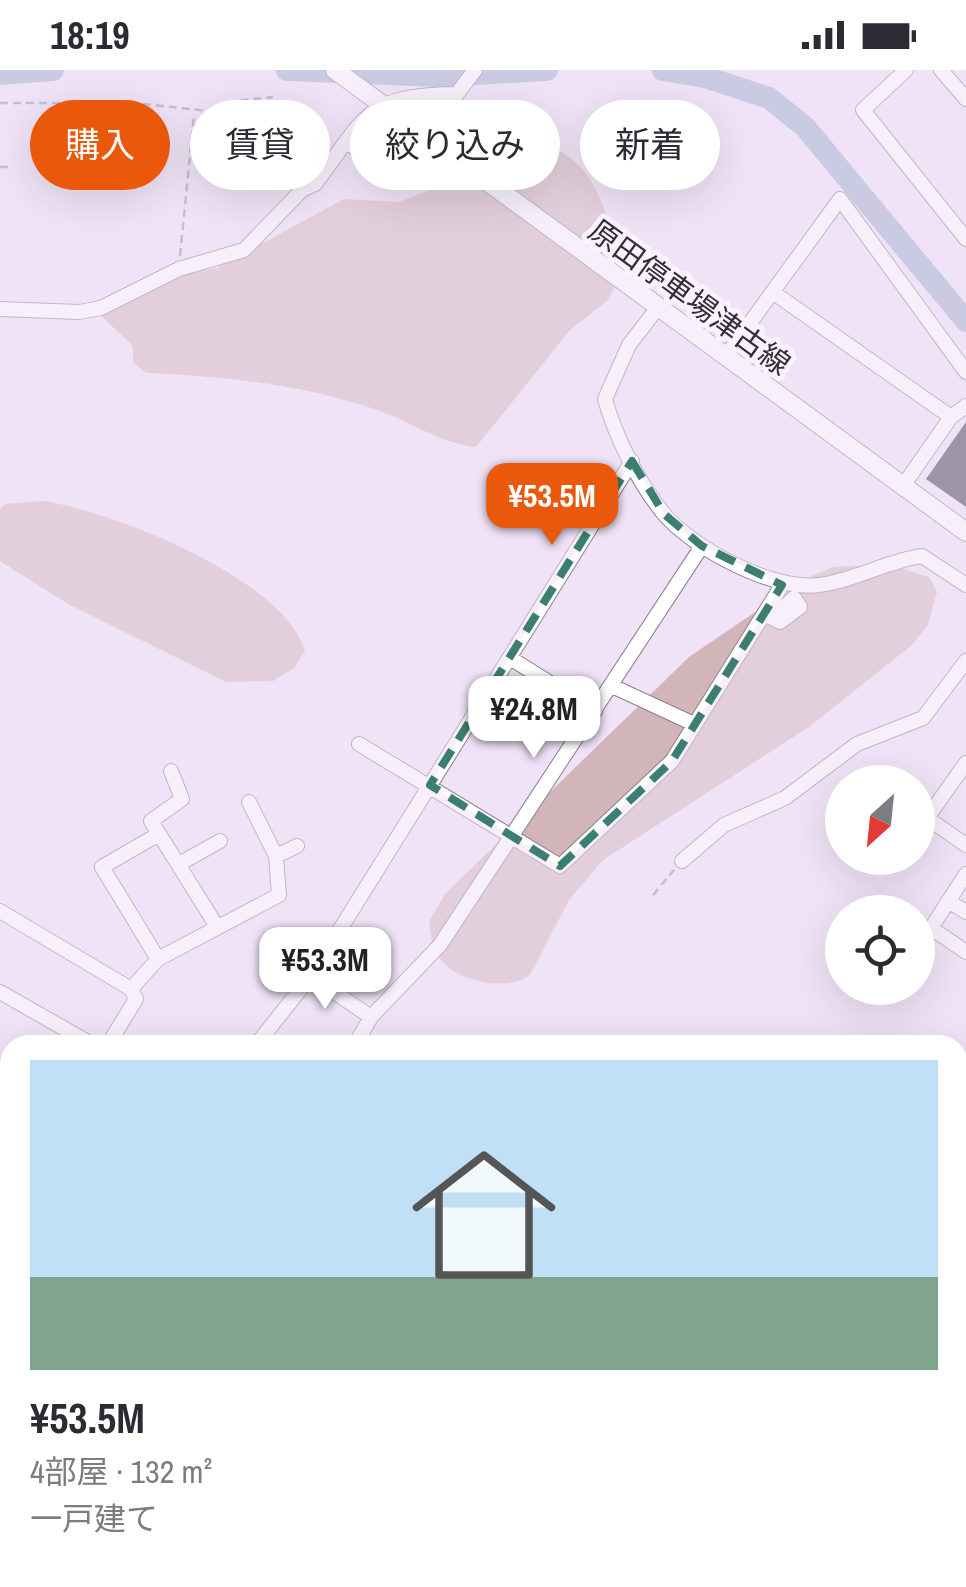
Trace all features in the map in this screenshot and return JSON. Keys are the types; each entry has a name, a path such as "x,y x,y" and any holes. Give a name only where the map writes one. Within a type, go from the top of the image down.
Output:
{"main road":[{"name":"原田停車場津古線","path":"335,70 377,100"},
{"name":"原田停車場津古線","path":"500,190 966,532"}],"street":[{"path":"451,100 474,70"},
{"path":"906,70 862,110 966,239"},
{"path":"941,70 966,99"},
{"path":"391,100 459,90"},
{"path":"0,309 79,312 101,308 179,269 244,250 302,190 315,184 350,138"},
{"path":"726,356 840,199 966,372"},
{"path":"774,293 951,417"},
{"path":"659,306 629,345 605,398 632,460 664,514 702,546 782,585 822,586 893,560 922,556 966,586"},
{"path":"904,486 951,417 966,406"},
{"path":"264,1035 311,976 632,460"},
{"path":"361,1035 371,1016 440,945 702,546"},
{"path":"359,744 560,866 672,761 782,585"},
{"path":"764,614 780,622 787,618"},
{"path":"510,658 594,712"},
{"path":"682,861 724,825 785,798 857,744 923,718 966,661"},
{"path":"612,686 694,724"},
{"path":"966,764 927,818 966,844"},
{"path":"171,770 182,799 151,821 216,925"},
{"path":"131,989 158,959 278,894 276,856 248,802"},
{"path":"158,959 102,867 159,834"},
{"path":"179,864 220,840"},
{"path":"276,856 297,846"},
{"path":"966,874 930,928 966,952"},
{"path":"948,901 966,912"},
{"path":"0,911 131,989 136,999 114,1035"},
{"path":"311,976 371,1016"},
{"path":"0,992 75,1035"}],"path":[{"path":"244,100 272,97"},
{"path":"0,103 146,104 190,112"},
{"path":"179,269 190,155"},
{"path":"0,167 9,167"},
{"path":"652,895 682,861"}],"highlighted area":[{"path":"632,461 664,514 702,546 782,585 672,761 560,866 430,785"}],"shaded area":[{"path":"560,152 580,166 580,190 596,190 608,221 621,275 608,300 570,330 476,447 448,441 368,407 314,392 231,379 146,373 134,363 132,345 100,315 138,298 173,275 217,268 344,199 399,202 430,190 560,190"},
{"path":"44,501 152,534 231,574 265,598 290,624 305,651 294,668 273,681 226,682 68,604 0,561 0,509 5,504"},
{"path":"887,564 929,577 937,592 928,625 912,645 809,727 603,860 569,900 530,975 508,983 494,983 466,977 443,963 433,946 429,921 445,894 689,657 802,580 833,567"}],"building":[{"path":"966,422 966,507 926,479"}],"waterway":[{"path":"0,74 53,70"},
{"path":"287,70 438,76 547,70"},
{"path":"663,70 705,77 769,98 805,127 966,321"}]}
